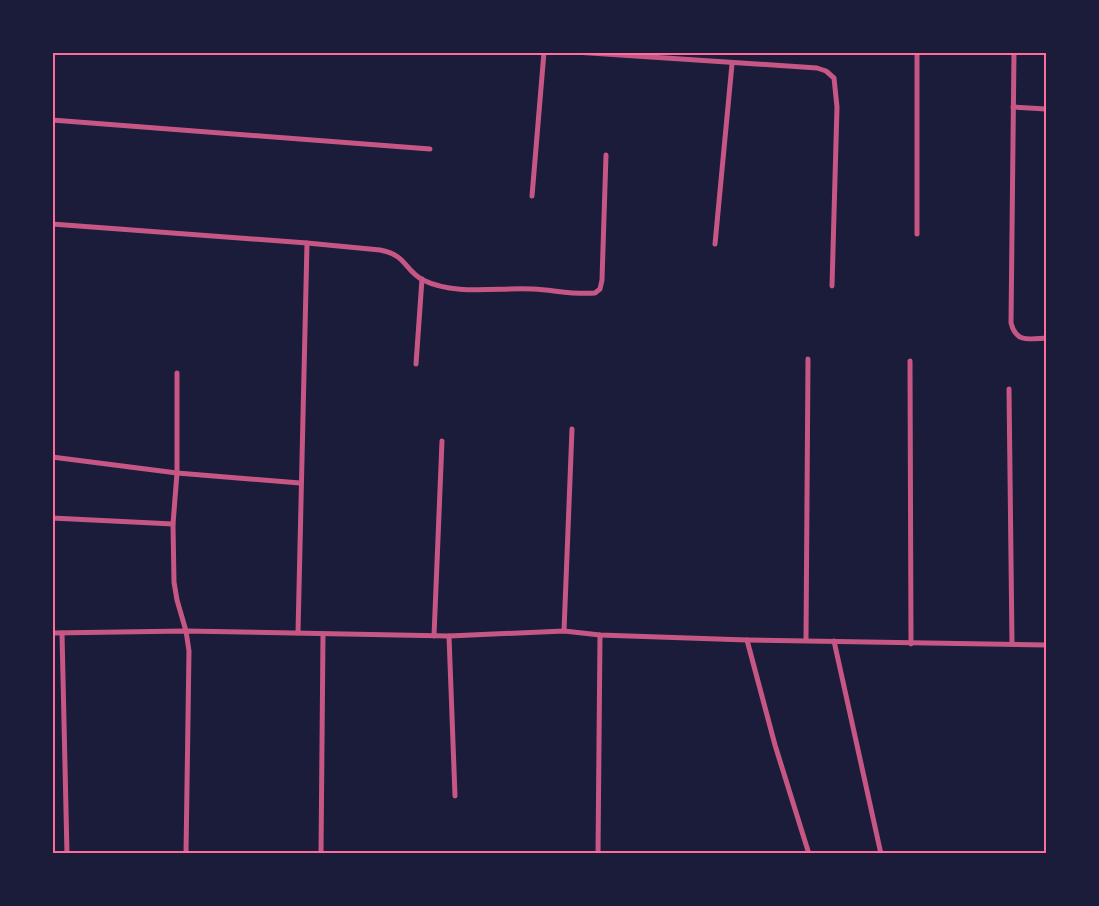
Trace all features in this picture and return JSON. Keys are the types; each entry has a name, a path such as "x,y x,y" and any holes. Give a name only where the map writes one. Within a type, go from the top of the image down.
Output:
{"street":[{"path":"532,196 544,52"},
{"path":"575,52 732,64 817,68 826,71 834,78 837,107 832,286"},
{"path":"917,52 917,234"},
{"path":"1014,52 1011,322 1017,336 1025,339 1046,338"},
{"path":"715,244 732,64"},
{"path":"1014,107 1046,109"},
{"path":"52,120 430,149"},
{"path":"52,224 307,243 392,252 400,257 422,279 446,286 466,289 532,289 595,293 600,289 602,280 606,155"},
{"path":"298,633 307,243"},
{"path":"416,364 422,279"},
{"path":"806,640 808,359"},
{"path":"910,361 910,644"},
{"path":"177,374 177,473 173,524 174,582 189,651 186,854"},
{"path":"1009,389 1012,644"},
{"path":"564,631 572,429"},
{"path":"434,636 442,441"},
{"path":"52,457 177,473 300,483"},
{"path":"52,518 173,524"},
{"path":"52,633 186,631 449,636 564,631 600,635 747,640 910,644 1046,644"},
{"path":"62,633 68,854"},
{"path":"321,854 323,634"},
{"path":"598,854 600,635"},
{"path":"449,636 455,796"},
{"path":"747,640 775,745 809,854"},
{"path":"834,641 881,854"}]}
